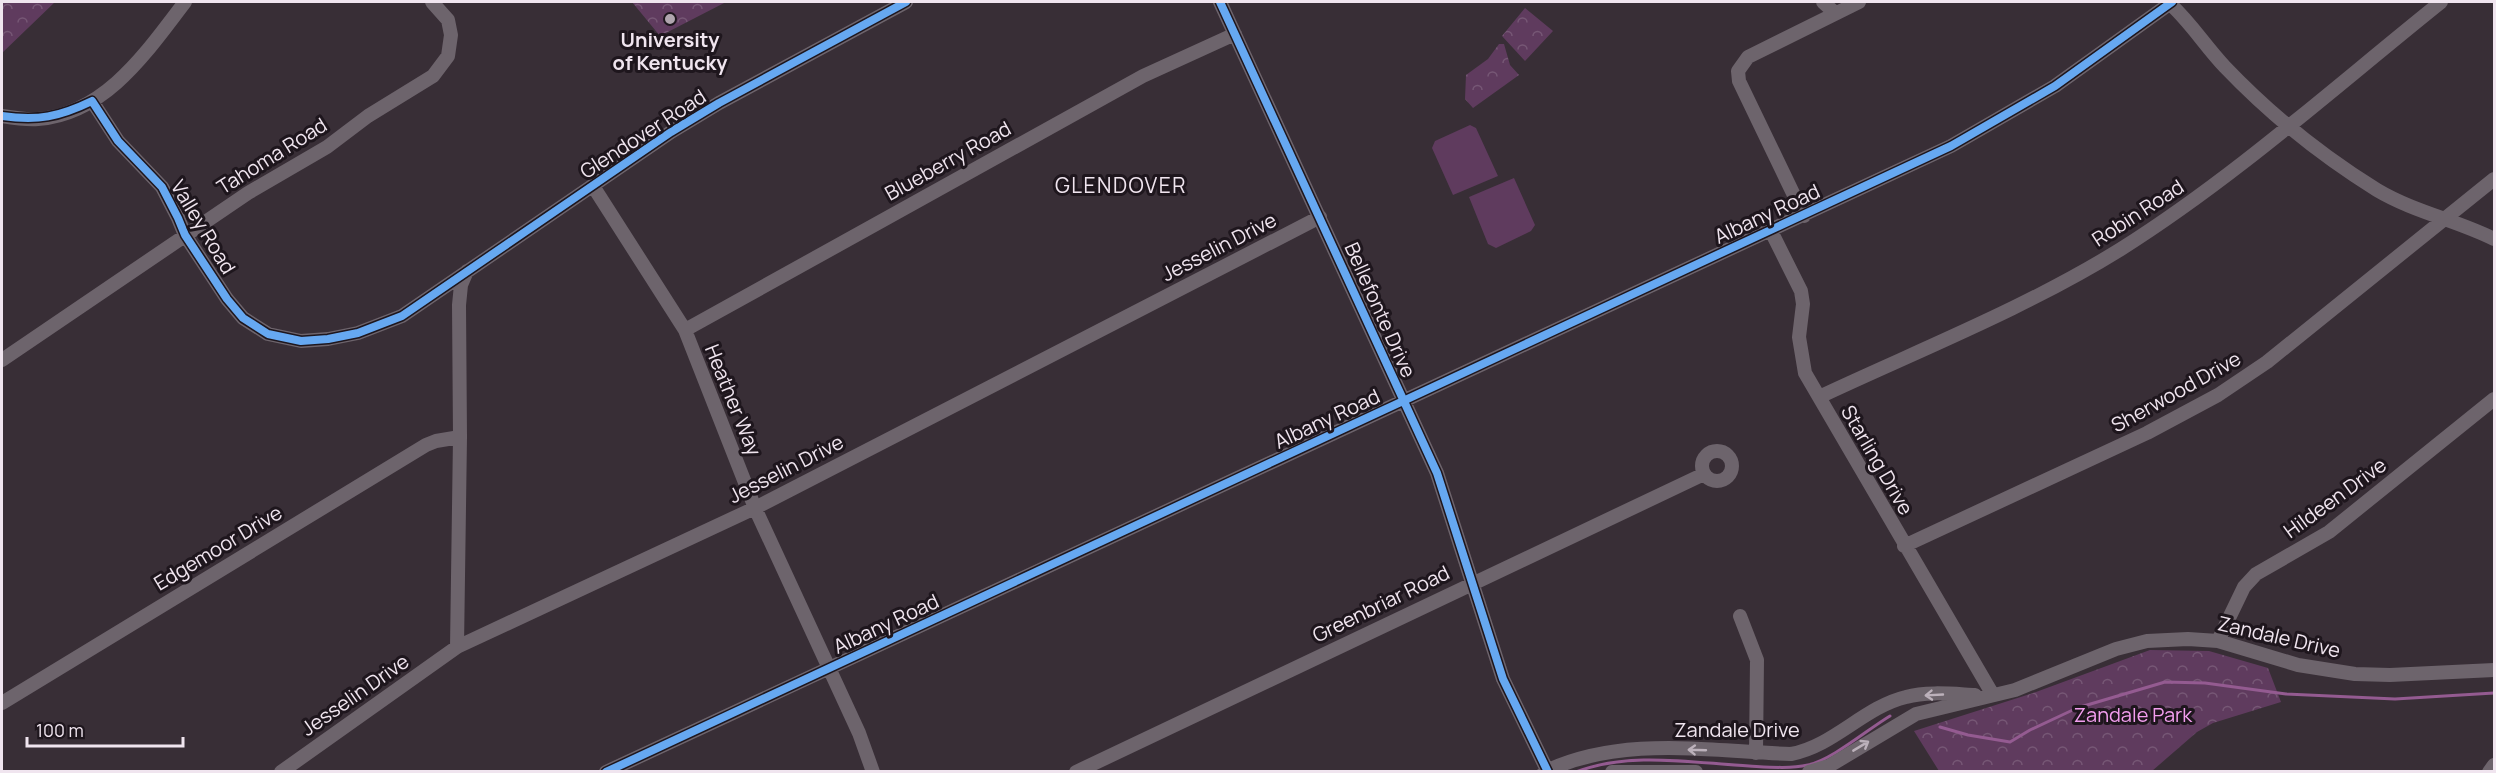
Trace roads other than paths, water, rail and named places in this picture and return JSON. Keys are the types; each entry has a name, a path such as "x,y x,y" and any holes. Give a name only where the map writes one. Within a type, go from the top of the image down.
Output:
{"street":[{"path":"2,116 25,119 45,118 63,114 92,101 111,87 141,58 185,2"},
{"name":"Tahoma Road","path":"2,360 248,193 327,147 368,116 433,76 448,56 451,35 448,20 432,2"},
{"name":"Glendover Road","path":"467,271 671,132 906,2"},
{"name":"Bellefonte Drive","path":"1220,2 1437,473 1503,679 1546,771"},
{"path":"1823,2 1835,13"},
{"path":"1804,216 1739,81 1738,71 1748,57 1859,2"},
{"path":"2170,2 2225,68 2288,125 2379,191 2426,214 2494,239"},
{"name":"Albany Road","path":"606,771 1959,142 2010,114 2074,73 2170,2"},
{"name":"Robin Road","path":"1818,397 2031,298 2080,272 2174,214 2441,2"},
{"name":"Blueberry Road","path":"685,330 1143,76 1235,34"},
{"name":"Valley Road","path":"92,101 118,141 162,187 185,236 227,299 243,318 268,334 301,341 358,333 388,322 417,306 467,271"},
{"name":"Sherwood Drive","path":"1904,546 2147,433 2218,395 2267,362 2494,179"},
{"name":"Heather Way","path":"593,186 685,330 755,508 859,733 873,771"},
{"name":"Jesselin Drive","path":"281,771 457,647 755,508 1320,217"},
{"name":"Starling Drive","path":"1771,231 1801,291 1803,304 1799,337 1801,360 1805,373 1993,695"},
{"path":"457,647 459,304 461,285 467,271"},
{"name":"Hildeen Drive","path":"2218,641 2244,587 2256,574 2329,532 2494,399"},
{"name":"Edgemoor Drive","path":"2,703 426,445 460,437"},
{"name":"Greenbriar Road","path":"1076,771 1704,474"},
{"path":"1740,616 1757,660 1756,753"},
{"name":"Zandale Drive","path":"1809,771 1829,766 1916,714 2034,684 2131,644 2168,639 2218,641 2298,665 2355,674 2390,675 2494,670"},
{"name":"Zandale Drive","path":"1546,771 1575,758 1621,749 1791,754 1808,751 1871,713 1907,696 1993,695"},
{"path":"2489,771 2494,765"},
{"name":"Zandale Drive","path":"1612,771 1696,771"}],"waterway":[{"path":"1940,727 1968,735 2010,742 2077,708 2165,682 2205,683 2286,694 2395,699 2494,693"},
{"path":"1576,772 1618,762 1640,760 1771,767 1808,765 1839,751 1890,716"}],"place":[{"name":"University of Kentucky","path":"670,19"}],"district":[{"name":"GLENDOVER","path":"1121,186"}],"park label":[{"name":"Zandale Park","path":"2133,715"}]}
